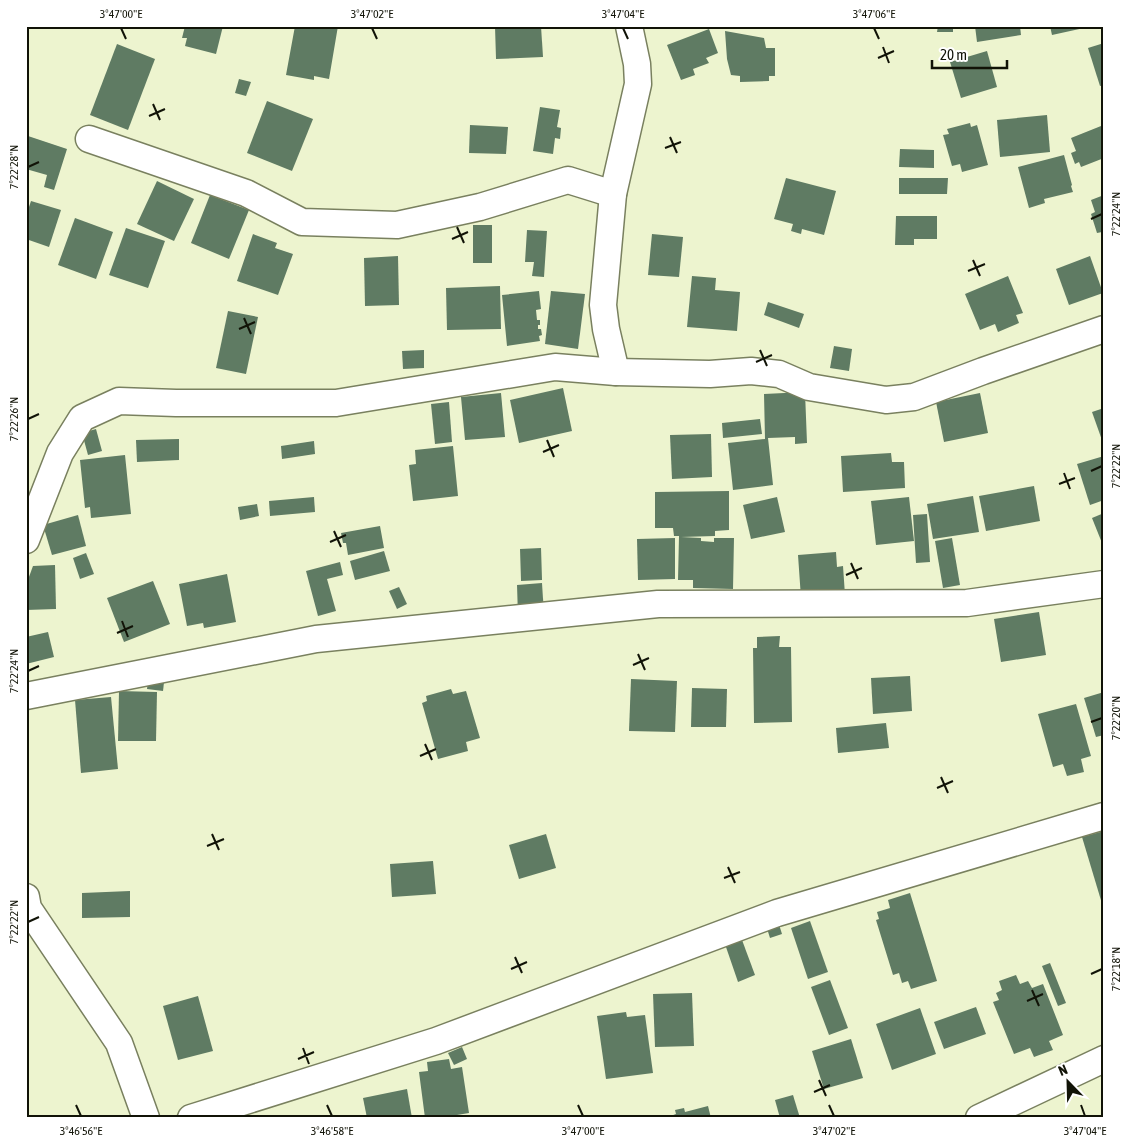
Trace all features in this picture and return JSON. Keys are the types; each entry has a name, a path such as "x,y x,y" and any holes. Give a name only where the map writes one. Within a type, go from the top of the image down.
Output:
{"street":[{"path":"616,372 606,329 603,305 613,194 638,84 637,64 628,26"},
{"path":"89,139 246,193 302,222 397,224 480,207 568,180 613,194"},
{"path":"26,540 60,453 82,418 119,400 176,403 336,403 555,367 616,372 710,374 751,371 779,374 809,387 886,400 914,397 1104,329"},
{"path":"26,696 316,638 658,604 967,603 1104,584"},
{"path":"191,1118 436,1040 777,913 1104,816"},
{"path":"26,897 28,908 119,1043 146,1118"},
{"path":"980,1118 1104,1059"}],"building":[{"path":"185,26 223,26 216,54 185,46 187,38 182,38"},
{"path":"295,26 338,26 329,79 314,76 314,80 286,75"},
{"path":"495,26 541,26 543,57 496,59"},
{"path":"938,26 953,26 953,32 937,32"},
{"path":"975,26 1020,26 1021,35 977,42"},
{"path":"1050,26 1084,26 1084,28 1052,35"},
{"path":"709,29 718,53 706,58 709,63 693,69 695,75 681,80 667,45"},
{"path":"725,31 764,38 766,48 775,48 775,76 769,76 769,81 740,82 740,76 731,75 727,59"},
{"path":"1104,43 1104,85 1100,86 1088,48"},
{"path":"117,44 155,59 128,130 90,115"},
{"path":"987,51 997,87 961,98 950,62"},
{"path":"239,79 251,82 246,96 235,93"},
{"path":"267,101 313,119 292,171 247,153"},
{"path":"540,107 560,110 557,127 561,128 560,139 555,138 553,154 533,151"},
{"path":"1047,115 1050,152 1000,157 997,120"},
{"path":"970,123 971,127 977,125 988,165 962,172 960,164 952,166 943,135 949,134 947,129"},
{"path":"470,125 508,127 506,154 469,153"},
{"path":"1101,126 1104,134 1104,158 1081,167 1079,162 1075,164 1071,153 1076,151 1071,138"},
{"path":"28,136 67,149 54,190 44,187 47,175 26,169 26,143"},
{"path":"900,149 934,150 934,168 899,167"},
{"path":"1064,155 1073,192 1044,199 1045,203 1029,208 1018,167"},
{"path":"786,178 836,191 824,235 802,229 801,234 791,231 793,224 774,219"},
{"path":"899,178 948,178 947,194 899,194"},
{"path":"157,181 194,199 174,241 137,224"},
{"path":"210,195 249,210 229,259 191,243"},
{"path":"1104,195 1103,235 1102,232 1097,233 1091,214 1095,212 1091,200"},
{"path":"31,201 61,210 49,247 26,239 26,216"},
{"path":"896,216 937,216 937,239 914,239 914,245 895,245"},
{"path":"75,218 113,232 96,279 58,265"},
{"path":"473,225 492,225 492,263 473,263"},
{"path":"126,228 165,241 148,288 109,275"},
{"path":"527,230 547,231 544,277 532,276 534,262 525,262"},
{"path":"253,234 277,243 275,248 293,254 278,295 237,281"},
{"path":"652,234 683,237 679,277 648,275"},
{"path":"398,256 399,305 365,306 364,258"},
{"path":"1090,256 1103,293 1069,305 1056,269"},
{"path":"692,276 716,278 715,290 740,292 737,331 687,327"},
{"path":"1008,276 1023,313 1016,315 1019,323 998,332 995,324 980,330 965,294"},
{"path":"500,286 501,329 447,330 446,288"},
{"path":"539,291 541,309 536,310 537,320 540,320 538,329 541,329 542,335 539,336 540,341 507,346 502,295"},
{"path":"551,291 585,294 578,349 545,344"},
{"path":"768,302 804,314 799,328 764,315"},
{"path":"228,311 258,317 246,374 216,368"},
{"path":"834,346 852,349 849,371 830,368"},
{"path":"424,350 424,368 403,369 402,351"},
{"path":"563,388 572,431 519,443 510,400"},
{"path":"805,392 807,443 795,444 795,437 768,438 773,485 733,490 728,443 765,439 764,394"},
{"path":"501,393 505,437 465,440 461,397"},
{"path":"980,393 988,433 944,442 936,402"},
{"path":"449,402 452,442 435,444 431,404"},
{"path":"1104,408 1104,443 1103,443 1092,412"},
{"path":"760,419 762,434 723,438 722,423"},
{"path":"96,429 102,451 88,455 82,433"},
{"path":"711,434 712,477 672,479 670,435"},
{"path":"179,439 179,460 137,462 136,440"},
{"path":"314,441 315,454 282,459 281,446"},
{"path":"453,446 458,496 413,501 409,465 416,464 415,450"},
{"path":"891,453 892,462 904,462 905,488 843,492 841,456"},
{"path":"125,455 131,514 91,518 90,507 85,508 80,460"},
{"path":"1104,456 1104,500 1090,505 1077,464"},
{"path":"1034,486 1040,521 986,531 979,496"},
{"path":"729,491 729,530 715,531 715,536 681,537 701,538 701,541 714,542 714,538 734,538 733,589 693,588 693,580 678,580 679,536 674,536 673,528 655,528 655,492"},
{"path":"973,496 979,532 933,539 927,504"},
{"path":"314,497 315,512 270,516 269,501"},
{"path":"777,497 785,532 751,539 743,505"},
{"path":"909,497 914,541 876,545 871,501"},
{"path":"257,504 259,516 240,520 238,507"},
{"path":"1104,513 1104,548 1092,518"},
{"path":"927,514 930,562 916,563 913,515"},
{"path":"78,515 86,546 52,555 43,525"},
{"path":"380,526 384,548 348,555 346,543 343,543 341,533"},
{"path":"675,538 675,579 638,580 637,539"},
{"path":"952,538 960,585 943,588 935,541"},
{"path":"541,548 542,580 521,581 520,549"},
{"path":"384,551 390,571 355,580 350,561"},
{"path":"836,552 837,567 843,566 845,595 801,598 798,555"},
{"path":"86,553 94,574 80,579 73,558"},
{"path":"340,562 343,575 327,579 336,611 318,616 306,571"},
{"path":"55,565 56,609 26,610 26,585 33,566"},
{"path":"227,574 236,622 204,628 203,623 187,626 179,584"},
{"path":"153,581 170,624 124,642 107,598"},
{"path":"542,583 544,614 518,616 517,585"},
{"path":"399,587 407,604 397,609 389,591"},
{"path":"1039,612 1046,655 1001,662 994,619"},
{"path":"48,632 54,657 26,664 26,637"},
{"path":"780,636 779,647 791,647 792,722 754,723 753,648 757,648 757,637"},
{"path":"149,672 165,674 163,691 147,689"},
{"path":"910,676 912,711 873,714 871,678"},
{"path":"631,679 677,681 675,732 629,731"},
{"path":"692,688 727,689 726,727 691,727"},
{"path":"451,689 453,694 466,691 480,738 466,742 468,751 438,759 422,703 427,701 426,696"},
{"path":"119,691 157,692 156,741 118,741"},
{"path":"1104,692 1104,735 1096,737 1084,698"},
{"path":"111,697 118,769 81,773 75,700"},
{"path":"1076,704 1091,756 1081,759 1084,772 1067,776 1063,764 1053,767 1038,714"},
{"path":"886,723 889,748 838,753 836,728"},
{"path":"1104,831 1104,907 1103,907 1082,837"},
{"path":"546,834 556,868 519,879 509,845"},
{"path":"433,861 436,894 392,897 390,864"},
{"path":"130,891 130,917 82,918 82,893"},
{"path":"910,893 937,981 911,989 908,981 902,983 899,973 893,975 876,920 879,919 877,912 890,908 888,900"},
{"path":"777,918 782,934 770,938 765,922"},
{"path":"810,921 828,972 808,979 791,928"},
{"path":"742,940 755,975 738,982 726,947"},
{"path":"1050,963 1066,1003 1058,1006 1042,966"},
{"path":"1016,975 1020,984 1028,981 1032,988 1043,984 1063,1035 1049,1041 1053,1050 1034,1057 1030,1048 1014,1054 993,1002 999,1000 996,993 1002,990 999,981"},
{"path":"830,980 848,1028 829,1035 811,987"},
{"path":"692,993 694,1046 655,1047 653,994"},
{"path":"198,996 213,1051 178,1060 163,1006"},
{"path":"976,1007 986,1034 944,1049 934,1022"},
{"path":"920,1008 936,1054 892,1070 876,1024"},
{"path":"626,1012 627,1017 645,1015 653,1073 606,1079 597,1016"},
{"path":"851,1039 863,1078 824,1089 812,1051"},
{"path":"462,1047 467,1059 454,1065 448,1053"},
{"path":"449,1059 451,1069 462,1067 469,1113 452,1118 425,1118 419,1072 428,1071 427,1062"},
{"path":"407,1089 412,1118 367,1118 363,1098"},
{"path":"793,1095 800,1118 780,1118 775,1100"},
{"path":"708,1106 711,1118 665,1118 676,1114 675,1110 684,1108 685,1112"}]}
